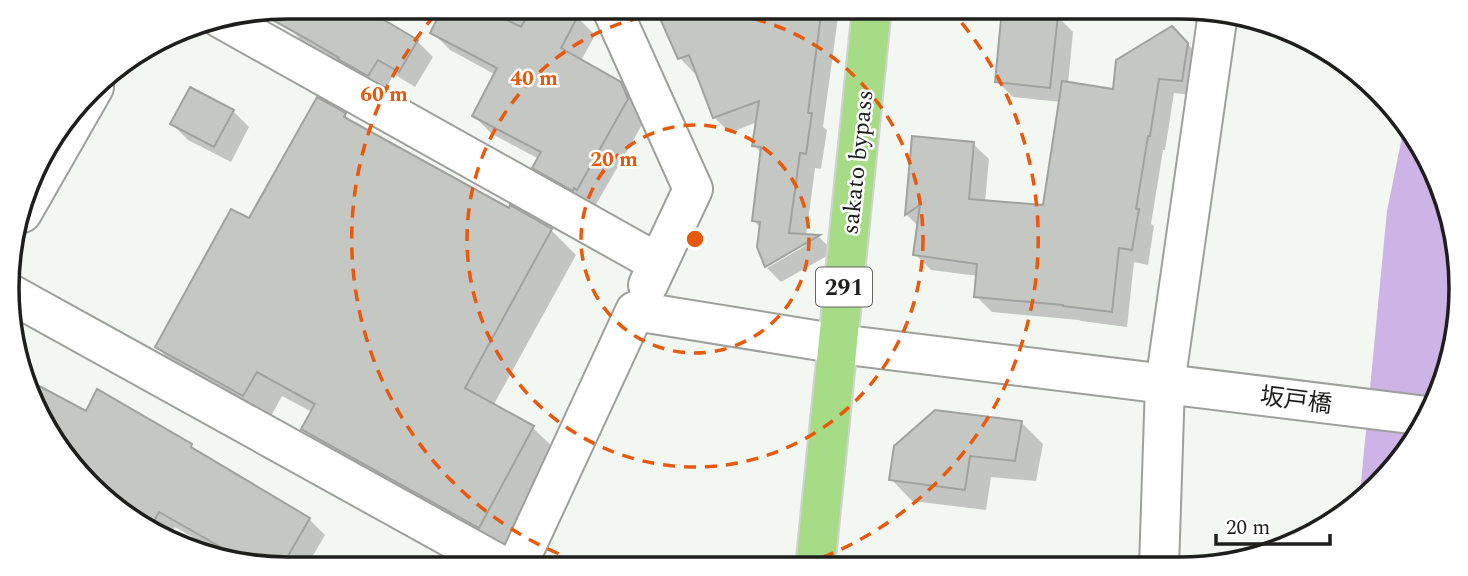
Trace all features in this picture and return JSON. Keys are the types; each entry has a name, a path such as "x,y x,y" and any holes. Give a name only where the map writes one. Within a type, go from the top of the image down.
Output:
{"highway":[{"name":"sakato bypass","path":"816,557 871,19"}],"street":[{"path":"521,557 693,189 616,19"},
{"path":"1160,557 1165,384 1217,22"},
{"path":"233,25 658,263"},
{"path":"47,170 60,146"},
{"path":"20,299 486,557"},
{"name":"坂戸橋","path":"635,311 839,344 1417,415"}],"shaded area":[{"path":"1402,137 1428,185 1444,236 1449,288 1444,340 1428,391 1413,422 1393,452 1361,487 1387,211"}],"building":[{"path":"382,19 418,40 399,72 378,60 368,76 272,20"},
{"path":"437,19 505,19 521,27 525,19 576,19 561,48 621,82 628,99 577,190 574,188 573,191 532,168 541,152 472,116 497,68 430,33"},
{"path":"660,19 820,19 808,113 812,113 806,154 800,153 789,233 820,235 765,267 757,247 760,222 752,221 761,147 752,146 759,101 713,118 689,55 678,59"},
{"path":"1001,19 1058,19 1050,88 995,82"},
{"path":"1172,26 1188,43 1182,81 1159,79 1136,209 1139,209 1132,250 1119,248 1112,312 974,297 977,264 913,255 920,205 905,215 912,136 974,142 969,199 1043,205 1062,81 1113,89 1116,60"},
{"path":"190,87 234,110 214,147 170,124"},
{"path":"317,97 346,113 344,117 552,229 465,388 534,426 479,528 301,429 315,404 257,372 243,396 155,347 231,209 249,218"},
{"path":"38,385 86,411 97,389 192,444 191,447 310,518 287,557 225,550 159,512 154,521 124,501 98,478 75,452 55,422"},
{"path":"935,410 1022,421 1015,461 970,456 965,490 889,480 894,446"}]}
